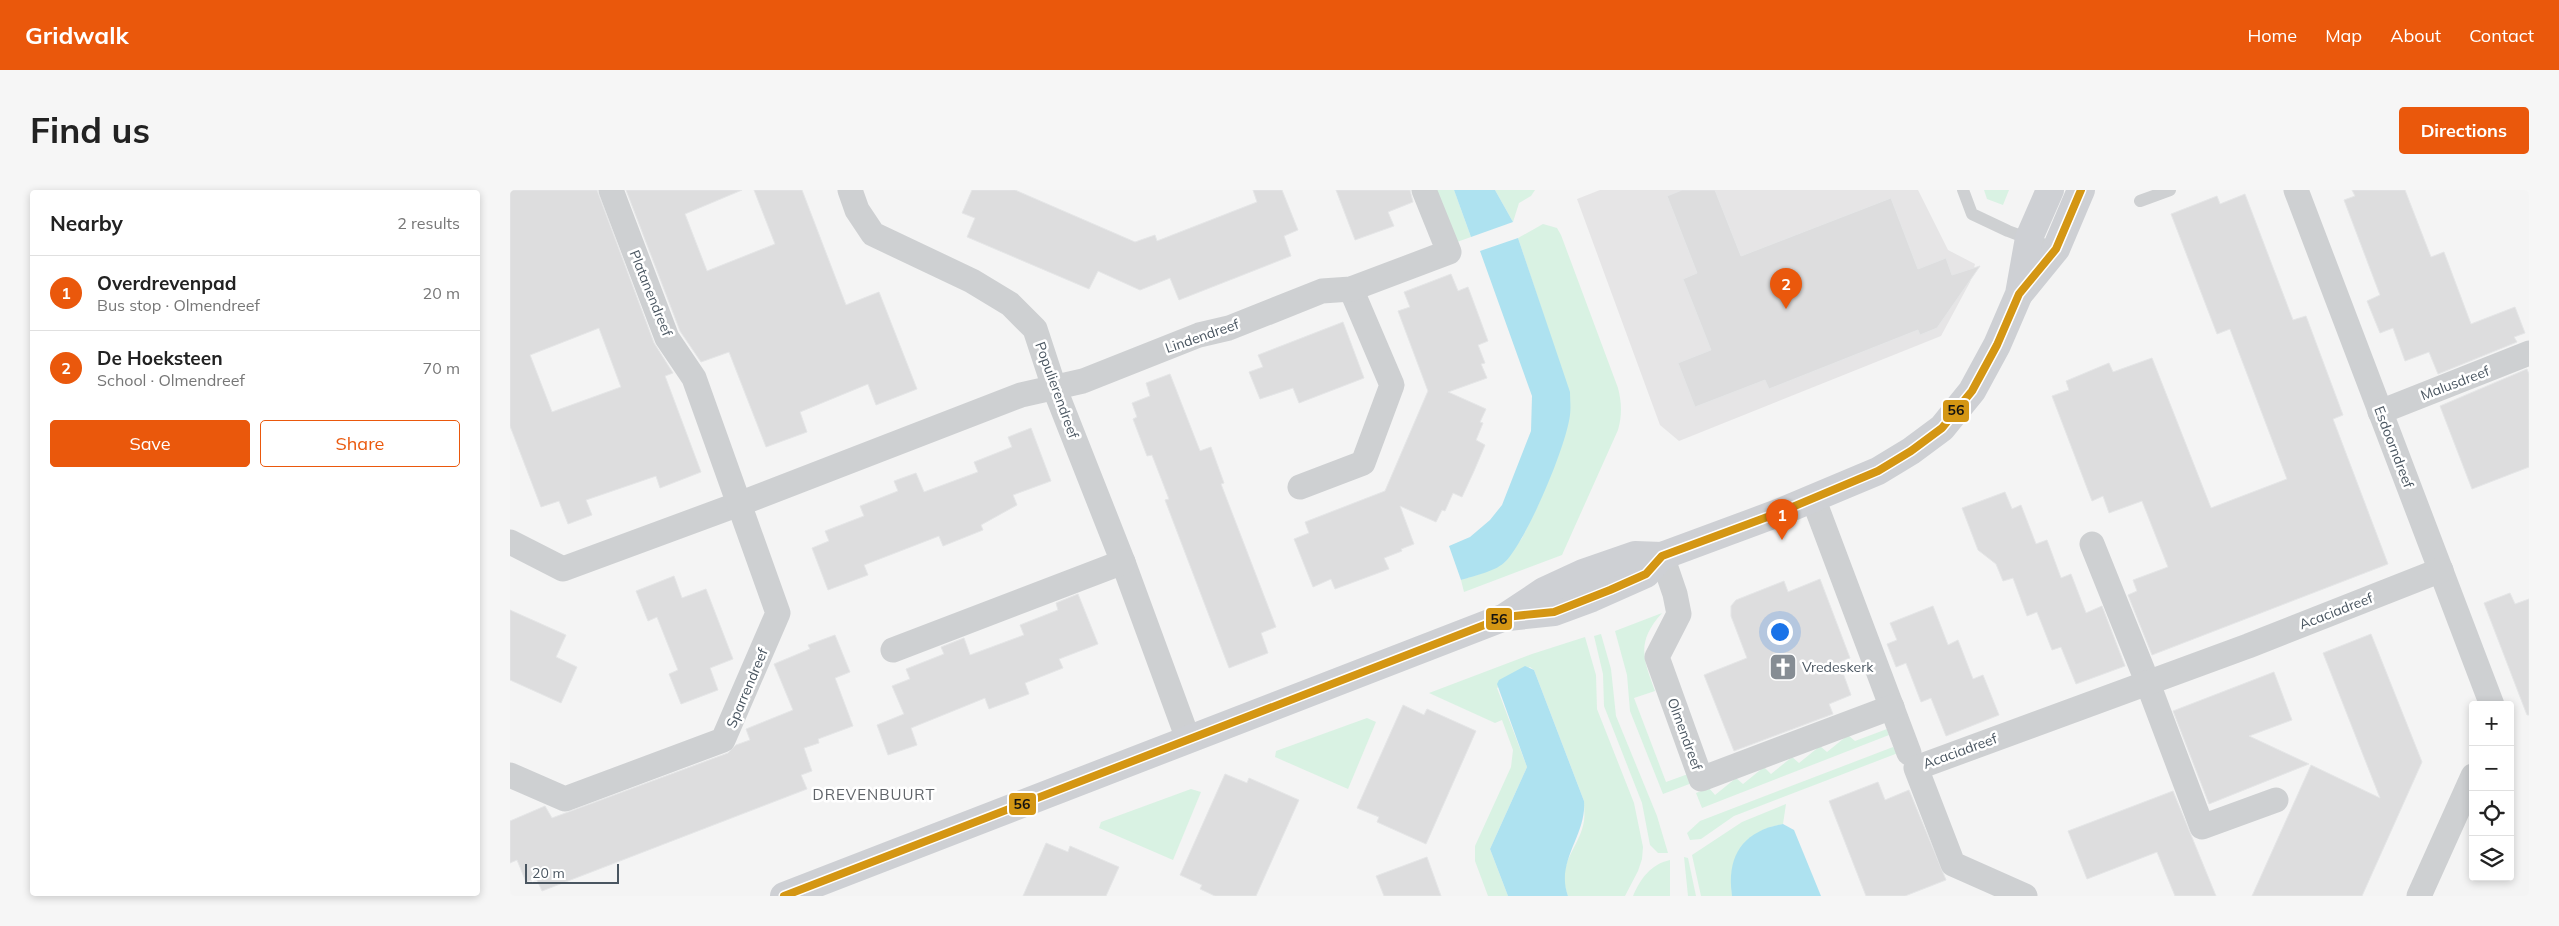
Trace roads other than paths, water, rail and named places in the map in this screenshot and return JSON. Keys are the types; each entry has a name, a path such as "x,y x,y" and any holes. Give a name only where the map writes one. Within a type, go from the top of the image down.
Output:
{"street":[{"name":"Platanendreef","path":"612,190 667,338 694,378 739,504"},
{"name":"Populierendreef","path":"850,190 857,210 873,234 972,281 1010,304 1035,329 1054,387 1123,562 1188,740"},
{"name":"Lindendreef","path":"1054,387 1083,381 1199,335 1229,328 1322,291 1351,289 1449,252 1424,190"},
{"path":"784,896 1505,617 1554,612 1646,574 1662,556 1878,471 1911,451 1942,428 1972,391 1997,345 2019,294 2029,238 2050,190"},
{"path":"2019,294 2056,249 2081,190"},
{"name":"Esdoorndreef","path":"2296,190 2490,701"},
{"path":"1300,487 1363,463 1392,385 1351,289"},
{"name":"Malusdreef","path":"2380,412 2529,354"},
{"path":"510,542 563,569 739,504 1021,395 1054,387"},
{"name":"Acaciadreef","path":"1813,498 1909,752"},
{"name":"Sparrendreef","path":"510,775 565,799 724,740 778,613 739,504"},
{"path":"2092,544 2147,681 2202,827 2276,800"},
{"name":"Olmendreef","path":"1662,556 1675,594 1679,614 1657,657 1701,779 1892,707"},
{"path":"893,650 1123,562"},
{"name":"Acaciadreef","path":"2025,896 1953,864 1916,768 2147,681 2248,646 2440,570"},
{"path":"2419,896 2469,785"}],"lane":[{"path":"1963,190 1972,214 2008,232 2056,249"},
{"path":"2140,201 2170,190"}],"water":[{"path":"1454,190 1495,190 1513,222 1471,237"},
{"path":"1518,238 1570,392 1570,415 1561,448 1545,491 1525,533 1515,549 1506,561 1497,568 1461,580 1449,546 1470,537 1490,520 1502,505 1531,431 1532,396 1480,251"},
{"path":"1525,666 1534,670 1584,801 1581,825 1565,871 1568,896 1508,896 1490,849 1527,767 1497,684 1499,680"},
{"path":"1783,824 1794,830 1821,896 1732,896 1732,869 1740,848 1757,833 1769,827"}],"place":[{"name":"De Hoeksteen","path":"1786,309"},
{"name":"Overdrevenpad","path":"1782,540"},
{"name":"Vredeskerk","path":"1783,667"}],"district":[{"name":"DREVENBUURT","path":"874,795"}]}
